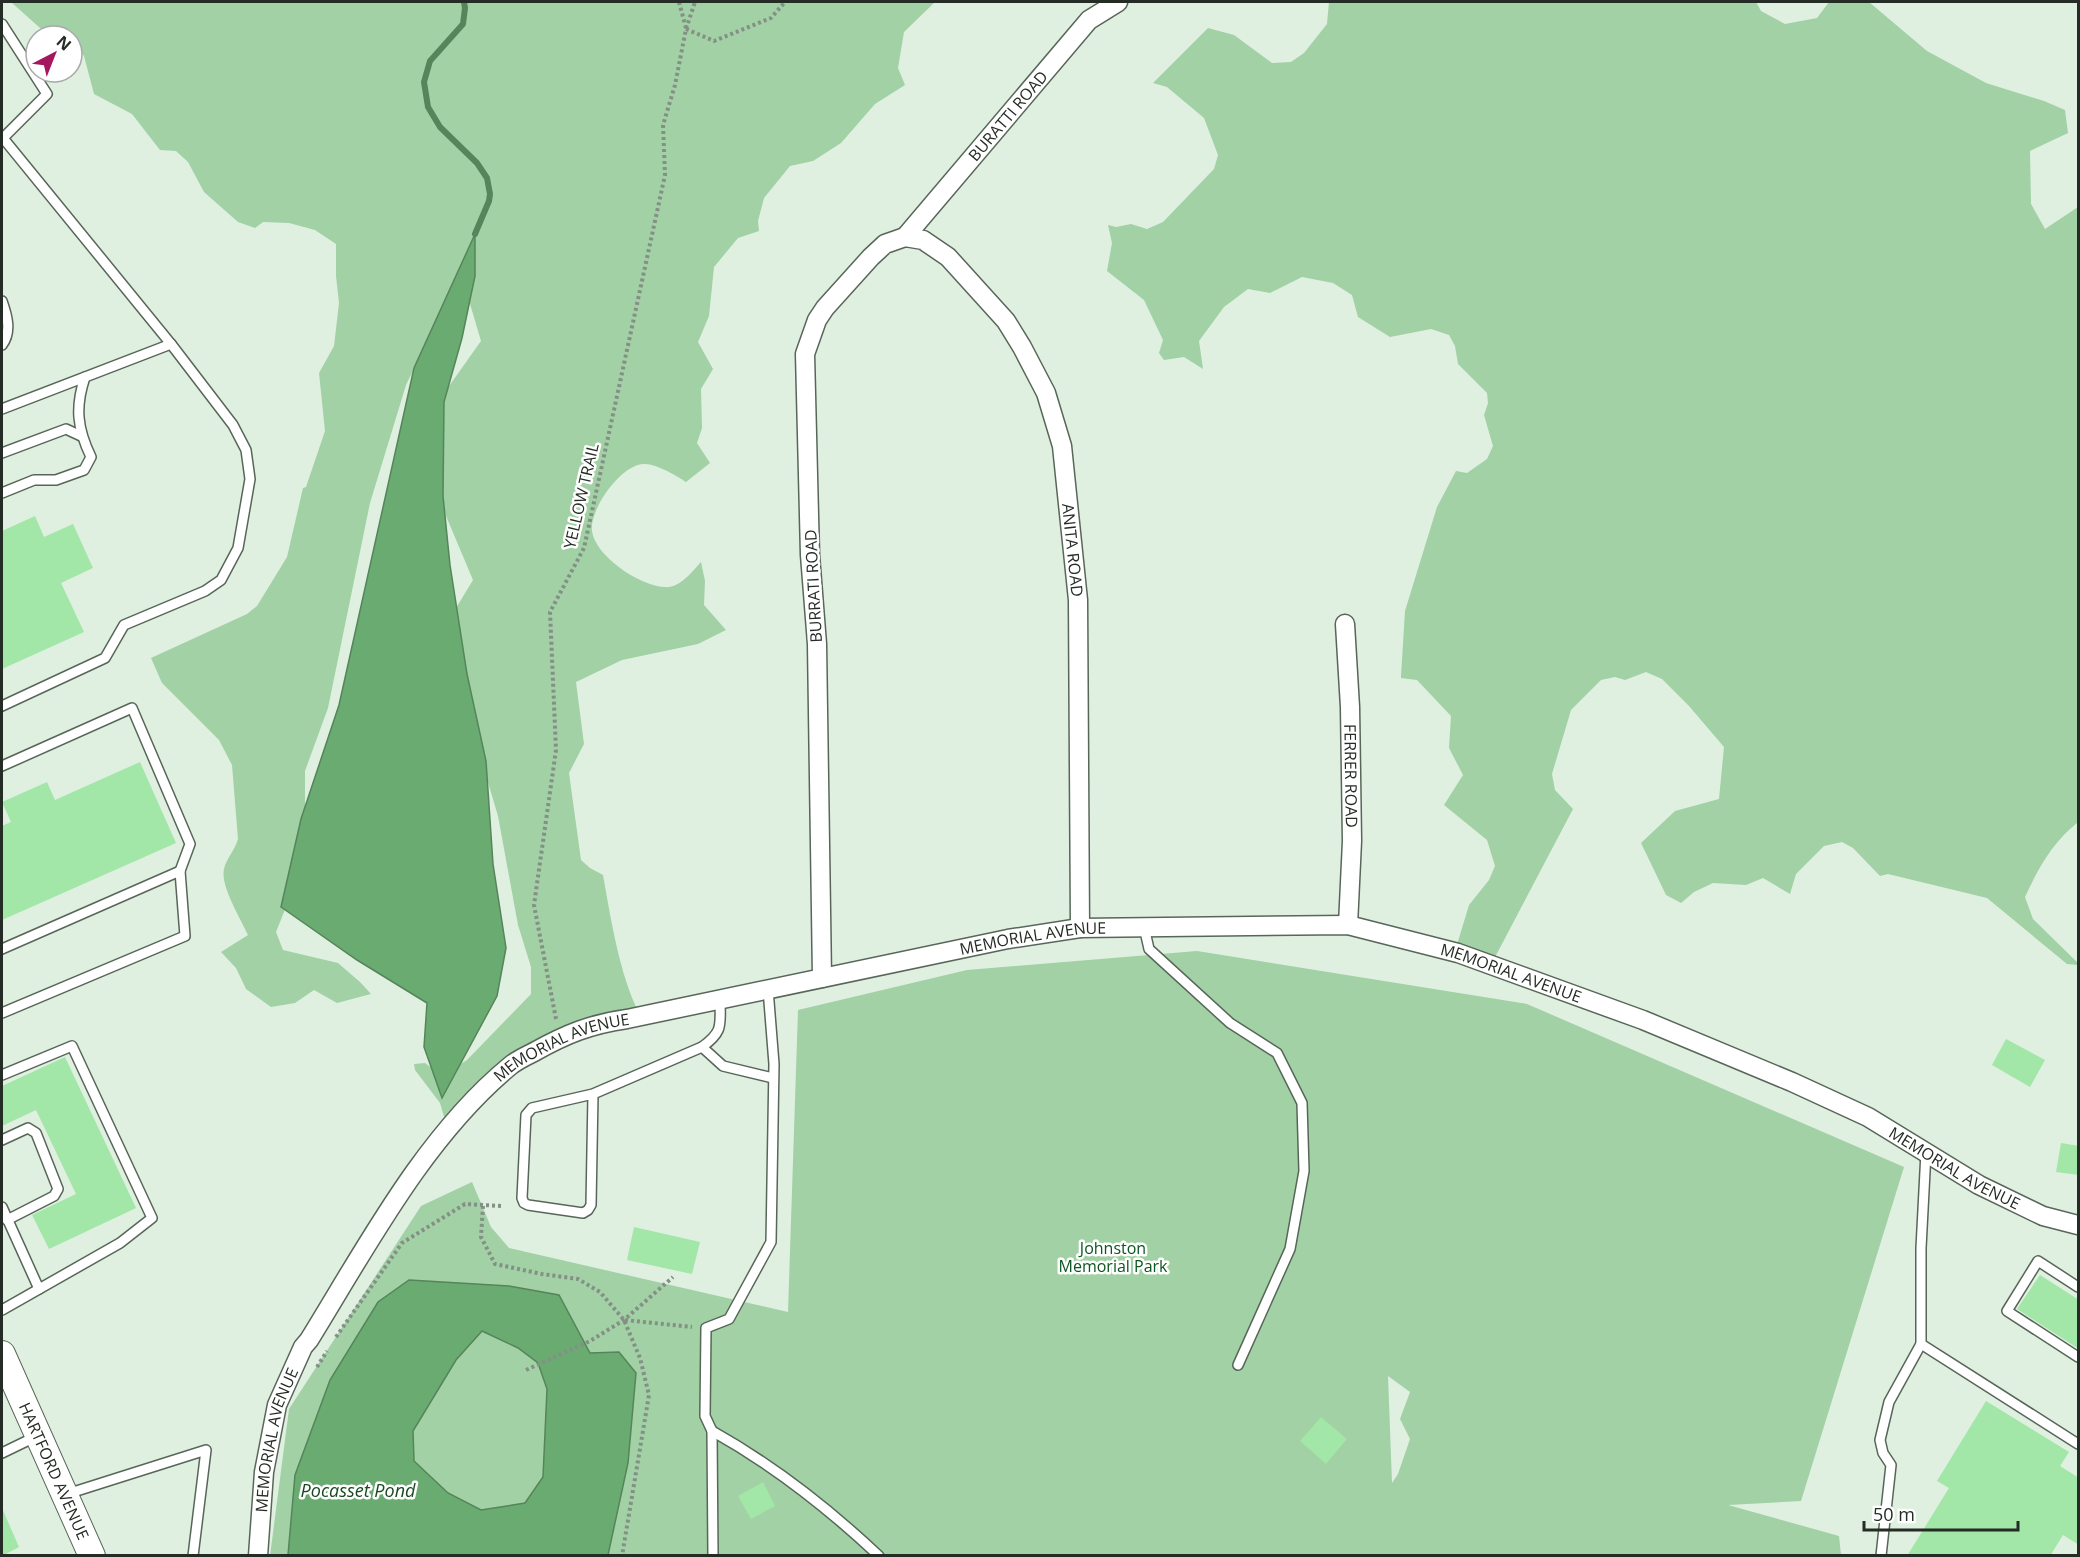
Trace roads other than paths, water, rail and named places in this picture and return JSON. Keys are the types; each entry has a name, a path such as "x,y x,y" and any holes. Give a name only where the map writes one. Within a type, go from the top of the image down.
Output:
{"main road":[{"name":"HARTFORD AVENUE","path":"2,1354 92,1556"}],"street":[{"name":"BURATTI ROAD","path":"905,237 1089,20 1118,2"},
{"name":"ANITA ROAD","path":"905,237 923,240 948,256 1006,321 1046,393 1062,446 1078,600 1080,928"},
{"name":"BURRATI ROAD","path":"822,978 817,644 810,555 805,354 817,320 825,308 871,256 885,244 905,237"},
{"name":"FERRER ROAD","path":"1345,624 1350,707 1352,841 1348,926"},
{"name":"MEMORIAL AVENUE","path":"258,1556 264,1472 277,1405 303,1347 316,1330 390,1210 448,1127 512,1064 560,1038 603,1022 627,1019 1008,939 1080,928 1348,926 1458,952 1643,1020 1792,1082 1868,1117 1979,1185 2043,1216 2079,1225"}],"lane":[{"path":"2,24 47,94 2,139 171,344 233,425 246,450 250,479 238,548 221,580 205,591 124,626 105,658 2,706"},
{"path":"2,301 8,319 5,341 2,345"},
{"path":"2,409 171,344"},
{"path":"2,493 34,480 56,480 84,470 91,457 81,436 79,396 85,377"},
{"path":"2,453 66,429 81,436"},
{"path":"2,766 132,708 190,844 180,871 185,936 2,1013"},
{"path":"2,949 180,871"},
{"path":"1144,927 1149,949 1230,1023 1277,1053 1302,1103 1304,1171 1290,1249 1238,1365"},
{"path":"712,1556 712,1431 705,1416 706,1328 729,1319 771,1242 773,1078 768,989"},
{"path":"593,1094 591,1204 588,1210 583,1213 524,1203 522,1198 526,1116 532,1108 593,1094 702,1047 715,1037 720,1027 720,999"},
{"path":"2,1075 72,1047 152,1218 120,1243 2,1310"},
{"path":"702,1047 723,1066 773,1078"},
{"path":"2,1140 28,1128 36,1133 58,1189 54,1196 7,1220"},
{"path":"1881,1556 1891,1465 1883,1453 1880,1440 1889,1402 1921,1344 1921,1248 1926,1152"},
{"path":"2,1207 39,1289"},
{"path":"2079,1287 2038,1261 2007,1311 2079,1357"},
{"path":"1921,1344 2079,1444"},
{"path":"712,1431 749,1452 828,1510 879,1556"},
{"path":"2,1454 38,1436"},
{"path":"64,1495 206,1450 193,1556"}],"water":[{"path":"475,234 475,276 462,338 444,402 443,496 450,565 467,674 486,761 493,864 506,948 497,996 442,1098 424,1047 427,1003 357,960 281,907 301,819 339,705 414,368"},
{"name":"Pocasset Pond","path":"409,1280 509,1286 559,1295 590,1353 619,1352 636,1373 628,1463 608,1555 288,1555 295,1475 330,1380 378,1302","holes":["482,1331 518,1348 538,1363 547,1389 543,1477 525,1503 481,1510 448,1493 414,1461 413,1431 456,1360"]}],"waterway":[{"path":"464,2 463,24 430,61 424,82 428,107 440,127 477,163 487,178 489,201 475,234"}],"park label":[{"name":"Johnston Memorial Park","path":"1113,1257"}]}
